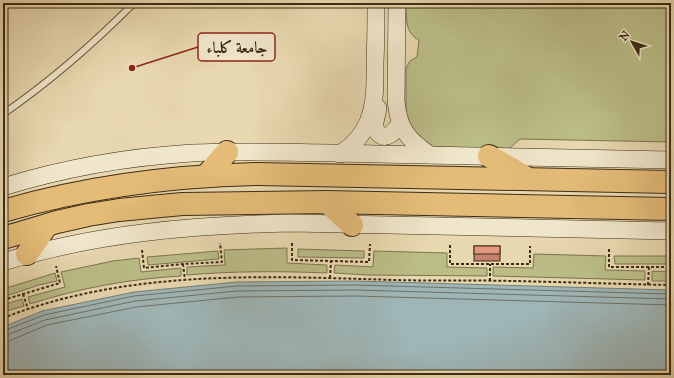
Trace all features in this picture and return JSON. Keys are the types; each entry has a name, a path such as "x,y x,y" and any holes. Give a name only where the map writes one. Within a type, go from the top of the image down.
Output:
{"highway":[{"path":"206,176 228,152"},
{"path":"489,156 530,179"},
{"path":"150,206 164,199 178,195 215,192 227,184 230,175"},
{"path":"3,211 89,190 156,180 206,176 230,175 671,182"},
{"path":"3,238 47,225 96,214 150,206 249,202 327,202 671,209"},
{"path":"327,202 352,225"},
{"path":"27,254 47,225"}],"street":[{"path":"340,154 354,144 364,130 372,111 375,88 376,3"},
{"path":"397,3 396,100 400,124 408,137 430,155"},
{"path":"375,88 378,103 375,127 376,130 381,135 388,136 400,124"},
{"path":"3,187 46,175 118,161 191,153 228,152 671,160"},
{"path":"3,262 27,254 85,241 195,227 292,223 671,231"}],"lane":[{"path":"3,114 73,61 134,3"}],"path":[{"path":"142,250 144,268 222,262 220,243"},
{"path":"292,243 292,260 369,262 370,244"},
{"path":"450,246 450,264 530,264 530,246"},
{"path":"609,249 609,266 671,267"},
{"path":"330,278 331,261"},
{"path":"183,264 185,280"},
{"path":"490,264 490,281"},
{"path":"3,300 60,283 56,266"},
{"path":"648,285 649,266"},
{"path":"3,318 66,298 94,292 152,283 185,280 273,276 671,285"},
{"path":"23,294 28,309"}],"green space":[{"path":"406,3 671,3 671,142 520,139 508,150 433,147 415,135 406,115 406,68 410,61 417,57 419,40 411,33 407,24"},
{"path":"287,248 287,263 327,265 327,273 257,272 187,275 187,267 225,265 224,250"},
{"path":"298,249 364,251 364,258 298,257"},
{"path":"218,251 219,259 148,265 147,257"},
{"path":"374,251 447,253 447,267 487,268 487,276 368,275 334,273 335,265 373,267"},
{"path":"534,254 606,256 605,270 645,271 645,280 493,276 493,267 533,268"},
{"path":"614,256 671,256 671,264 615,264"},
{"path":"139,258 141,272 181,268 181,276 142,279 105,285 67,293 30,304 28,297 65,287 61,272 113,261"},
{"path":"652,271 671,272 671,281 652,281"},
{"path":"55,273 57,281 39,285 3,297 3,289"},
{"path":"22,299 24,306 3,312 3,305"}],"water":[{"path":"355,281 671,290 671,375 3,375 3,327 42,311 134,292 237,282"}],"building":[{"path":"474,246 500,246 500,254 474,254"}],"place":[{"name":"جامعة كلباء","path":"132,68"}]}
